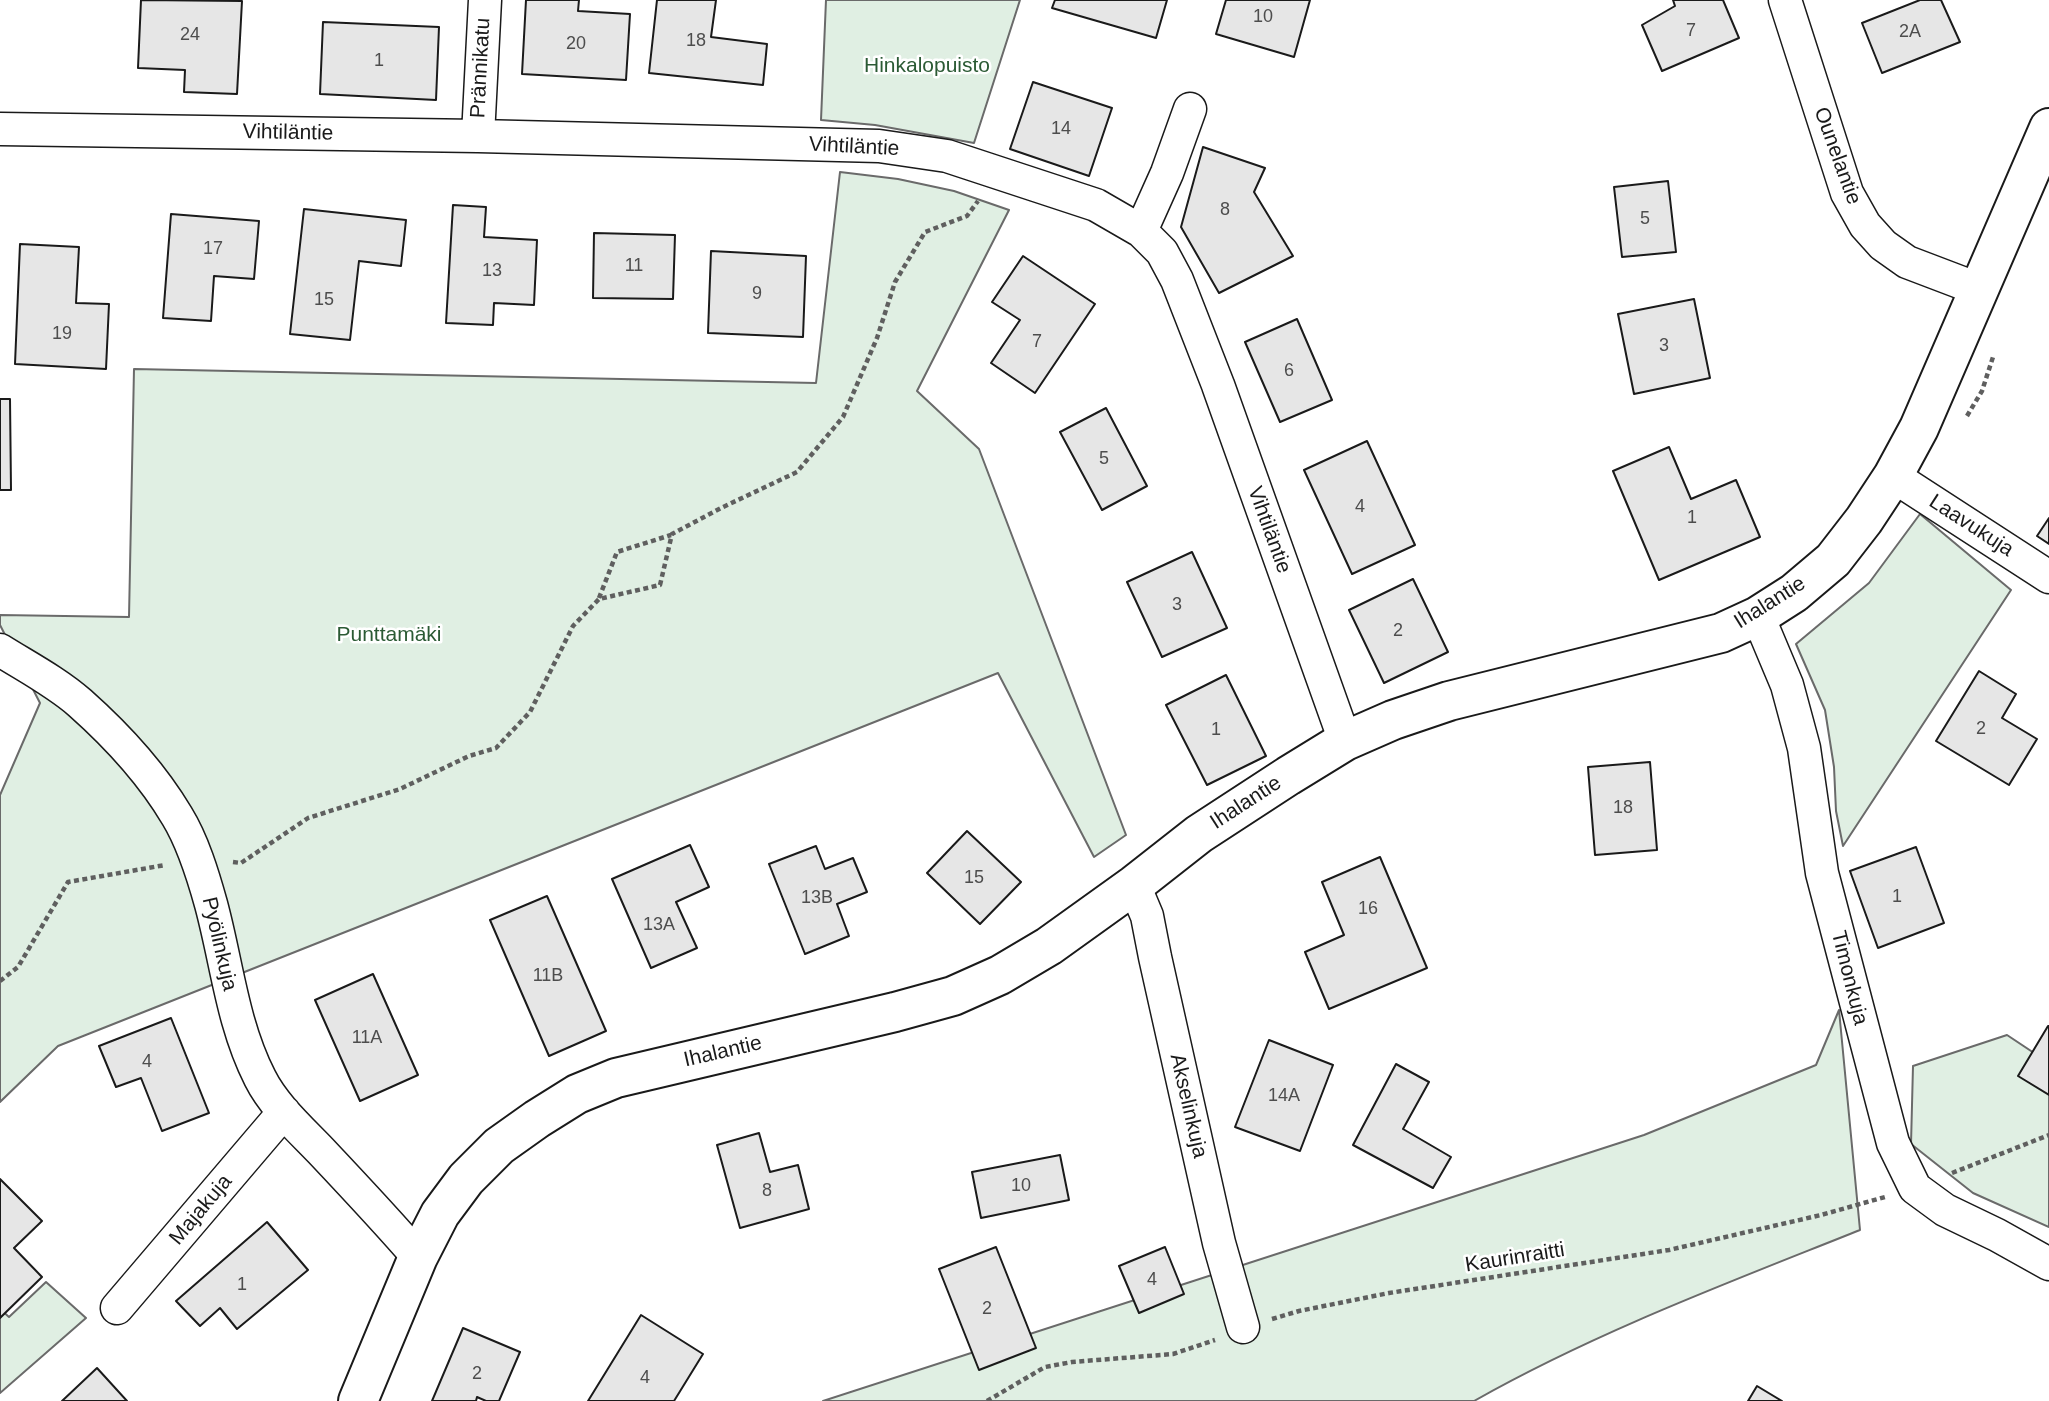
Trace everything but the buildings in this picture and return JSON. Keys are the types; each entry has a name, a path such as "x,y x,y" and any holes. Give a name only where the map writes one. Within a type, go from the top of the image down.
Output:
{"street":[{"name":"Prännikatu","path":"478,136 485,0"},
{"name":"Ounelantie","path":"1785,0 1847,192 1864,225 1883,245 1907,262 1978,289"},
{"path":"1141,231 1167,173 1190,109"},
{"name":"Vihtiläntie","path":"0,128 879,146 947,156 1096,205 1141,231 1162,252 1177,280 1218,385 1345,741"},
{"name":"Ihalantie","path":"358,1401 418,1257 440,1214 466,1179 499,1146 577,1094 616,1078 953,996 1000,975 1049,946 1199,834 1345,741 1449,701 1721,633 1758,616 1794,593 1833,560 1893,476 1919,428 2049,128"},
{"name":"Laavukuja","path":"1893,476 2049,577"},
{"name":"Timonkuja","path":"1758,616 1787,685 1804,748 1826,886 1893,1143 1915,1188 1945,1210 2049,1264"},
{"name":"Pyölinkuja","path":"0,650 78,702 148,775 177,816 197,859 211,904 232,1003 245,1045 261,1080 284,1112 418,1257"},
{"name":"Akselinkuja","path":"1134,885 1147,916 1219,1243 1243,1327"},
{"name":"Majakuja","path":"117,1308 284,1112"}],"path":[{"path":"0,981 18,967 68,882 197,859 241,863 308,818 400,789 468,756 496,748 530,712 573,626 598,599 617,551 672,534 797,472 843,417 877,338 895,282 925,232 967,216 999,173"},
{"path":"598,599 660,585 672,534"},
{"name":"Kaurinraitti","path":"987,1401 1045,1367 1072,1362 1173,1354 1208,1343 1243,1327 1299,1311 1389,1293 1670,1250 1821,1215 1915,1188 2049,1135"}],"green space":[{"name":"Hinkalopuisto","path":"826,0 1020,0 974,143 875,125 821,120"},
{"name":"Punttamäki","path":"840,172 898,179 954,191 1009,210 917,391 979,449 1126,835 1094,857 998,673 58,1046 0,1102 0,795 40,703 0,625 0,615 129,617 134,369 816,383"},
{"path":"1920,514 2011,590 1843,846 1836,811 1834,767 1825,710 1796,644 1869,583"},
{"path":"1839,1010 1860,1230 1615,1330 1474,1401 823,1401 1644,1135 1816,1065"},
{"path":"2007,1035 2049,1063 2049,1227 1973,1193 1911,1144 1913,1066"},
{"path":"46,1282 86,1318 0,1393 0,1309 9,1317"}]}
